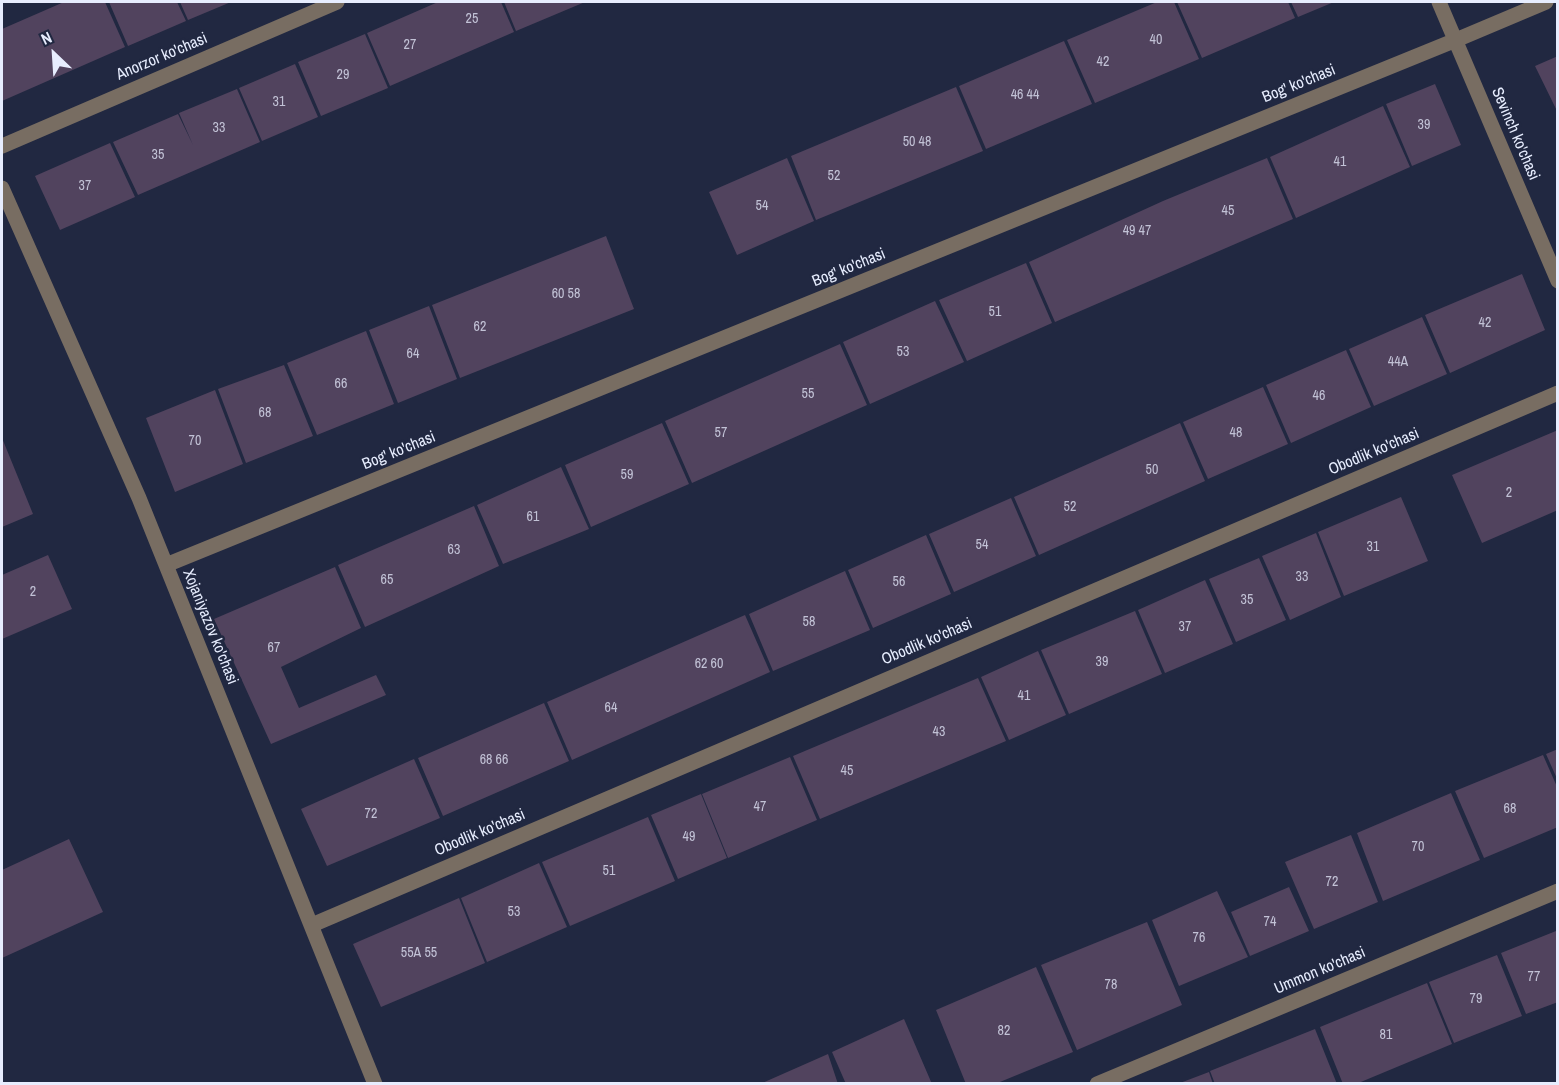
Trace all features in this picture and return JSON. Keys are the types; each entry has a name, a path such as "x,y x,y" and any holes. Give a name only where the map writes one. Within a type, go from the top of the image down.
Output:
{"street":[{"name":"Anorzor ko'chasi","path":"2,146 337,2"},
{"name":"Sevinch ko'chasi","path":"1439,2 1557,281"},
{"name":"Bog' ko'chasi","path":"166,565 1546,2"},
{"name":"Xojaniyazov ko'chasi","path":"2,188 139,498 375,1083"},
{"name":"Obodlik ko'chasi","path":"312,925 1557,393"},
{"name":"Ummon ko'chasi","path":"1097,1083 1557,891"}],"building":[{"path":"64,2 105,2 125,47 2,101 2,29"},
{"path":"109,2 177,2 186,21 128,46"},
{"path":"180,2 231,2 188,20"},
{"path":"438,2 501,2 514,32 390,86 367,33"},
{"path":"504,2 585,2 516,31"},
{"path":"1157,2 1174,2 1199,59 1095,103 1067,40"},
{"path":"1177,2 1288,2 1295,18 1202,58"},
{"path":"1291,2 1334,2 1298,17"},
{"path":"365,34 388,88 321,116 298,62"},
{"path":"1064,41 1092,104 986,149 959,86"},
{"path":"1558,56 1558,113 1535,66"},
{"path":"295,64 318,117 262,141 239,88"},
{"path":"1435,84 1461,145 1412,166 1386,104"},
{"path":"956,87 983,151 816,220 791,156"},
{"path":"237,89 260,142 138,195 113,142 178,114 193,145 179,113"},
{"path":"1383,106 1410,167 1296,218 1270,157"},
{"path":"110,143 135,197 60,230 35,176"},
{"path":"787,158 814,221 737,255 709,192"},
{"path":"1267,158 1293,219 1055,322 1029,262 1163,201"},
{"path":"606,236 634,309 460,378 432,305"},
{"path":"1026,263 1052,323 967,361 939,300"},
{"path":"1522,274 1545,330 1450,373 1425,315"},
{"path":"935,301 964,362 870,404 843,342"},
{"path":"429,306 457,379 398,403 369,330"},
{"path":"1422,317 1447,374 1374,406 1349,349"},
{"path":"366,331 394,404 317,435 287,363"},
{"path":"840,344 867,405 692,483 665,421"},
{"path":"1346,350 1371,407 1291,443 1266,385"},
{"path":"284,365 313,436 246,463 218,389"},
{"path":"1263,387 1288,444 1208,479 1183,422"},
{"path":"215,390 243,464 175,492 146,418"},
{"path":"662,423 689,484 591,527 565,465"},
{"path":"1180,423 1205,481 1039,555 1014,497"},
{"path":"1558,430 1558,510 1482,543 1452,475"},
{"path":"2,438 33,514 2,527"},
{"path":"561,467 589,529 503,564 477,505"},
{"path":"1401,497 1428,561 1344,596 1318,532"},
{"path":"1011,498 1036,556 954,592 929,534"},
{"path":"474,506 499,566 365,627 338,565"},
{"path":"1316,533 1341,597 1290,620 1262,556"},
{"path":"926,535 951,594 873,628 848,570"},
{"path":"48,555 72,609 2,639 2,575"},
{"path":"1259,558 1286,620 1236,642 1209,579"},
{"path":"335,567 361,628 281,667 299,708 376,675 386,695 271,744 214,619"},
{"path":"845,571 870,630 773,671 749,614"},
{"path":"1205,580 1233,644 1165,673 1138,610"},
{"path":"1135,611 1162,674 1069,714 1041,650"},
{"path":"745,615 770,672 572,760 547,702"},
{"path":"1038,651 1066,715 1009,740 981,677"},
{"path":"978,678 1006,741 820,819 793,756"},
{"path":"544,703 569,761 443,816 418,758"},
{"path":"1558,749 1558,781 1546,754"},
{"path":"1543,755 1558,789 1558,827 1484,858 1455,791"},
{"path":"790,757 817,820 728,858 702,794"},
{"path":"414,759 440,818 327,866 301,809"},
{"path":"1451,793 1480,860 1383,901 1357,833"},
{"path":"701,794 727,858 678,879 651,815"},
{"path":"648,817 675,881 570,926 542,862"},
{"path":"1351,835 1378,902 1314,929 1285,862"},
{"path":"69,839 103,912 2,958 2,870"},
{"path":"539,863 567,927 487,962 461,898"},
{"path":"1289,887 1309,931 1250,956 1231,912"},
{"path":"1217,891 1248,957 1179,986 1152,920"},
{"path":"459,898 485,963 381,1007 353,944"},
{"path":"1147,922 1182,1005 1077,1050 1041,965"},
{"path":"1556,931 1558,1002 1526,1014 1501,953"},
{"path":"1497,955 1522,1016 1454,1043 1429,982"},
{"path":"1036,967 1073,1052 995,1084 966,1084 936,1010"},
{"path":"1427,983 1452,1044 1356,1084 1343,1084 1320,1027"},
{"path":"904,1019 932,1084 846,1084 832,1052"},
{"path":"1315,1029 1337,1084 1215,1084 1210,1071"},
{"path":"828,1054 838,1084 760,1084"},
{"path":"1209,1072 1213,1084 1180,1084 1180,1083"}]}
